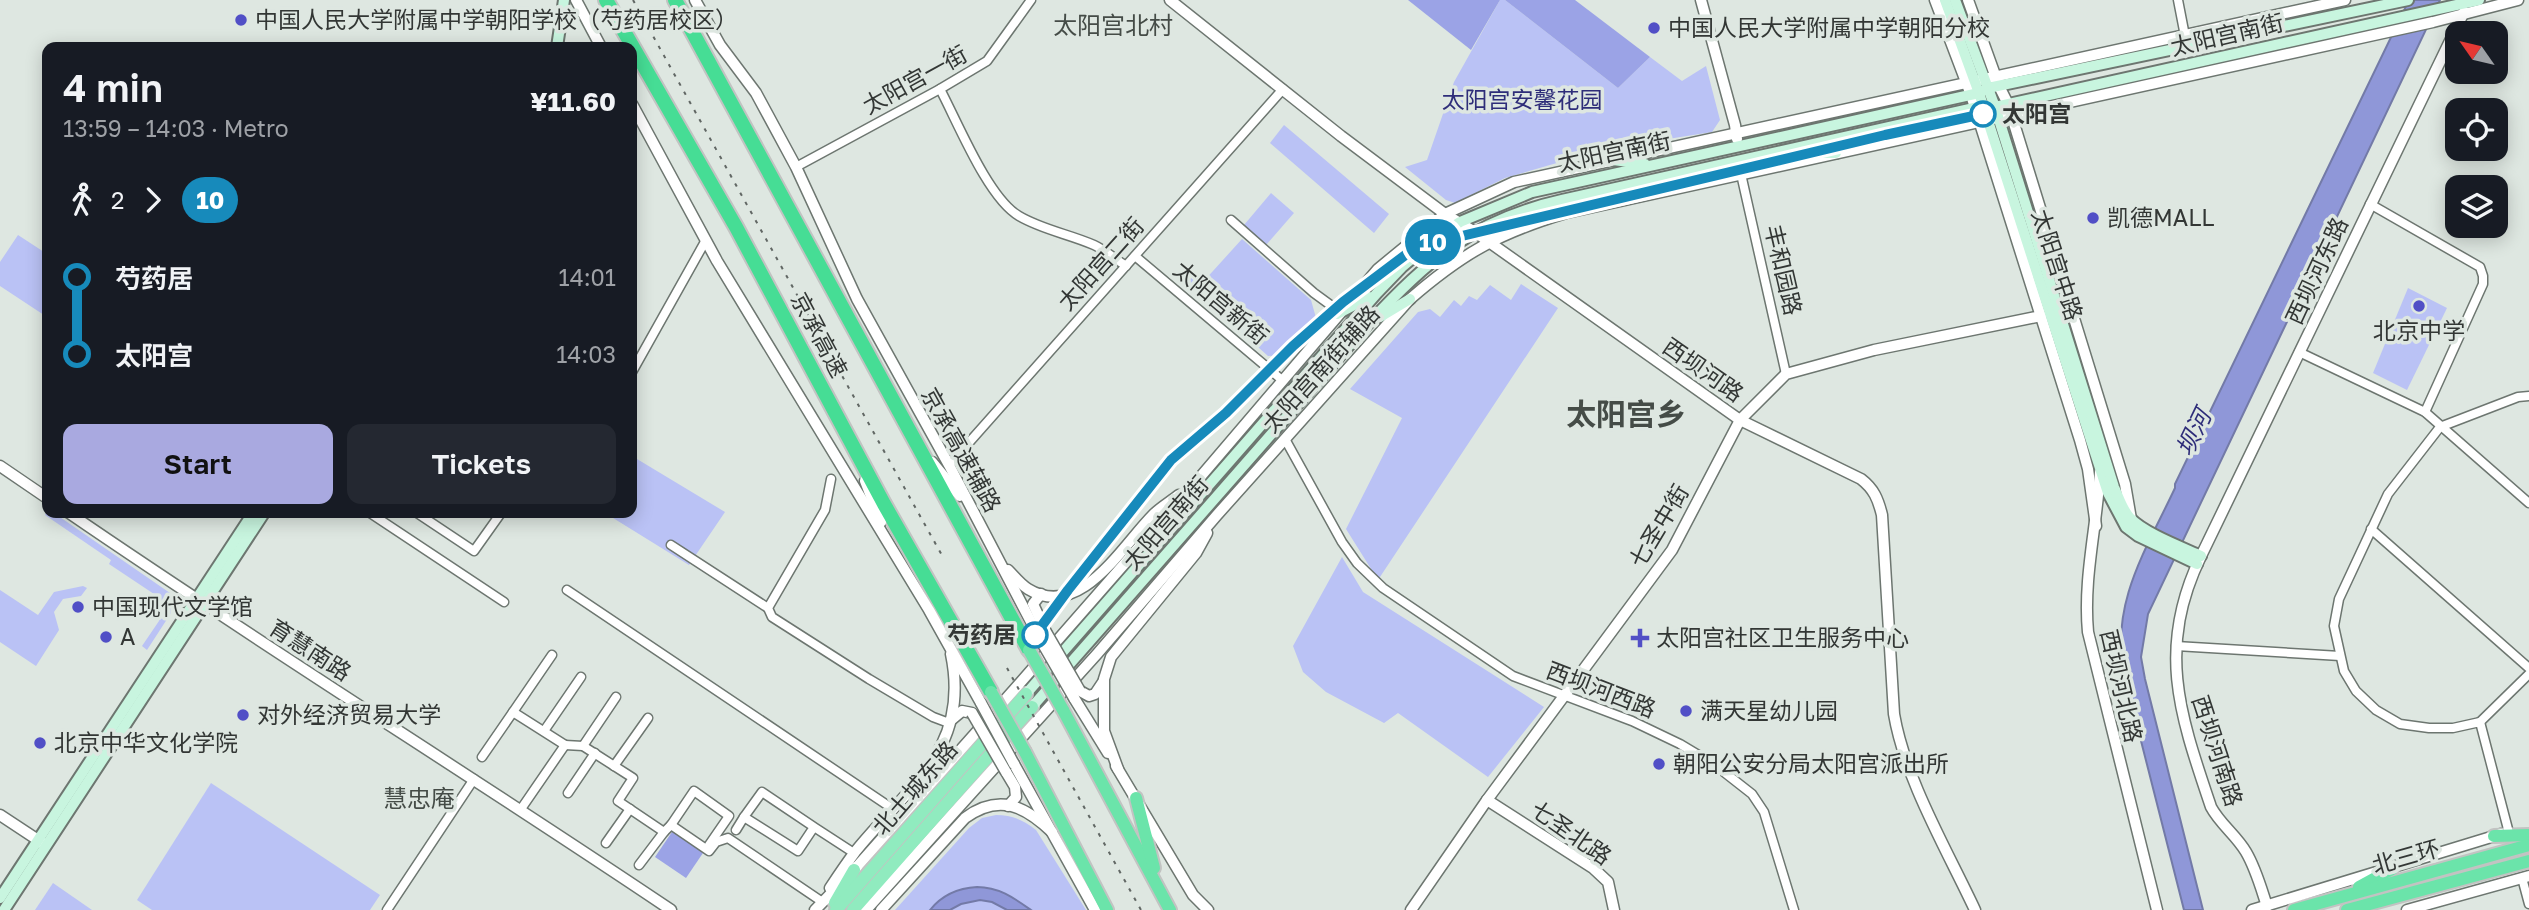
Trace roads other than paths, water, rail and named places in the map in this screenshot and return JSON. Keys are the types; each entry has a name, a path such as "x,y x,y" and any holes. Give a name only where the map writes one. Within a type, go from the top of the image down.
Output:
{"highway":[{"name":"京承高速","path":"606,0 630,42"},
{"name":"京承高速","path":"675,0 1029,650"},
{"name":"京承高速","path":"637,54 736,227 850,441 991,692"},
{"path":"1029,650 1170,910"},
{"path":"991,692 1107,910"},
{"path":"1136,798 1158,886"},
{"path":"2494,836 2529,835"},
{"name":"北三环","path":"2294,910 2529,845"},
{"name":"北三环","path":"2347,910 2529,861"},
{"path":"2340,897 2392,869"},
{"path":"1087,893 1098,910"}],"main road":[{"path":"558,42 564,0"},
{"name":"太阳宫中路","path":"1945,0 1982,85"},
{"name":"太阳宫中路","path":"1955,0 1982,85 1986,113 2100,468 2126,527 2140,532"},
{"name":"太阳宫南街","path":"1023,688 1377,292 1435,239 1460,222 1532,192 1737,146 1982,85 2408,0"},
{"name":"太阳宫南街","path":"1036,712 1368,324 1412,278 1445,250 1475,232 1536,206 1774,153 2010,109 2473,1"},
{"name":"太阳宫中路","path":"1986,113 2034,231 2114,487 2123,508 2140,532"},
{"path":"1774,153 1836,153"},
{"path":"1613,160 1651,165"},
{"path":"1338,313 1377,292"},
{"path":"1368,324 1410,299"},
{"path":"200,602 250,518"},
{"path":"4,910 42,843 200,602 260,518"},
{"path":"2140,532 2195,558"},
{"name":"北土城东路","path":"824,908 1023,688"},
{"name":"北土城东路","path":"853,910 1036,712"},
{"path":"0,898 42,843"},
{"path":"824,908 854,870"}],"street":[{"path":"576,0 598,42"},
{"name":"京承高速辅路","path":"695,0 720,46 756,93 796,167 856,299 1001,564 1193,895 1208,910"},
{"name":"太阳宫一街","path":"796,167 987,61 1031,0"},
{"name":"西坝河路","path":"1170,0 1445,214 1475,232 1740,420 1861,479 1872,487 1882,515 1898,741 1975,910"},
{"path":"1701,0 1737,133 1737,146"},
{"name":"太阳宫中路","path":"1935,0 1982,85 2010,109 2125,484 2131,519"},
{"name":"太阳宫中路","path":"1968,0 1986,113 2041,316 2088,469 2096,526"},
{"path":"2178,0 2185,36"},
{"name":"太阳宫南街","path":"1338,313 1378,269 1445,214 1514,182 1737,133 1982,85 2345,0"},
{"path":"2010,109 2375,35 2518,0"},
{"name":"西坝河东路","path":"2195,558 2300,352 2463,15 2473,1"},
{"path":"940,89 985,176 1003,203 1016,215 1046,230 1097,247 1126,265"},
{"name":"太阳宫二街","path":"949,465 1283,89"},
{"path":"637,113 706,240 948,643 1087,893"},
{"name":"太阳宫南街辅路","path":"866,910 889,887 1036,712 1410,299 1443,270 1488,242 1525,225 1566,213 1836,153 1986,113"},
{"name":"丰和园路","path":"1741,174 1786,374"},
{"path":"2370,204 2480,267 2483,276 2483,284 2424,412"},
{"path":"1231,220 1338,313"},
{"path":"2034,231 2046,227"},
{"path":"637,363 706,240"},
{"name":"太阳宫新街","path":"1135,256 1282,380"},
{"path":"2044,294 2048,339"},
{"path":"2055,300 2076,325"},
{"name":"太阳宫南街辅路","path":"854,870 1023,688 1338,313"},
{"name":"七圣中街","path":"1411,910 1487,800 1672,550 1740,420 1786,374 1874,350 2041,316"},
{"path":"2300,352 2424,412 2529,503"},
{"path":"2529,396 2518,397 2440,427 2388,494 2339,599 2334,626 2344,671 2356,691 2376,710 2400,724 2453,728 2480,722 2529,674"},
{"path":"1281,425 1285,439"},
{"name":"西坝河西路","path":"1285,439 1342,542 1357,563 1383,588 1513,676 1632,721 1681,744 1715,765 1752,794 1764,812 1794,910"},
{"path":"850,441 890,546"},
{"path":"916,442 974,513"},
{"path":"0,466 42,495"},
{"name":"西坝河北路","path":"2100,468 2096,526 2090,549 2085,603 2088,632 2157,910"},
{"path":"768,608 825,510 831,479"},
{"path":"1001,564 1027,589 1041,594 1069,594 1083,589 1099,575 1154,513 1196,482"},
{"path":"1077,695 1089,696 1100,690 1111,657 1196,553 1217,515"},
{"name":"育慧南路","path":"76,518 671,910"},
{"path":"378,518 504,602"},
{"path":"424,518 474,551 497,518"},
{"path":"2371,529 2529,668"},
{"path":"671,545 768,608 772,617 869,679 933,717 949,722"},
{"name":"西坝河南路","path":"2195,558 2176,646 2177,694 2211,807 2218,820 2246,852 2255,869 2267,906"},
{"path":"567,590 893,809"},
{"path":"1041,594 1033,604 1043,635"},
{"path":"671,825 709,850 716,842 728,838 824,908 854,853 932,765 946,736 955,691 954,669 948,643"},
{"path":"2176,646 2340,656"},
{"path":"482,757 552,655"},
{"path":"544,732 581,677"},
{"path":"1104,679 1104,731 1118,769"},
{"path":"583,746 616,697"},
{"path":"949,722 962,711 972,713 1016,792 1016,797 1008,806"},
{"path":"513,712 565,745 583,746 633,778 618,801 664,832"},
{"path":"614,766 648,718"},
{"path":"2480,722 2509,833"},
{"path":"521,809 565,745"},
{"path":"568,793 595,753"},
{"path":"387,910 474,779"},
{"path":"639,865 694,791 729,816 706,849"},
{"path":"736,830 762,792 854,853"},
{"name":"七圣北路","path":"1487,800 1593,868 1608,882 1614,910"},
{"path":"881,910 965,818 986,806 1021,808 1033,814 1052,832"},
{"path":"606,843 630,809"},
{"path":"0,816 42,843"},
{"path":"744,817 798,851 814,827"},
{"path":"2252,910 2494,836 2529,828"},
{"path":"2407,910 2525,877 2529,904"},
{"path":"881,910 889,887"}],"railway":[{"path":"633,0 944,559"},
{"path":"1007,668 1141,910"}],"metro line":[{"name":"10","path":"1035,635 1171,460 1226,413 1293,346 1343,302 1416,247 1983,114"}],"place":[{"name":"中国人民大学附属中学朝阳学校（芍药居校区）","path":"241,20"},
{"name":"中国人民大学附属中学朝阳分校","path":"1654,28"},
{"name":"太阳宫","path":"1983,114"},
{"name":"凯德MALL","path":"2093,218"},
{"name":"北京中学","path":"2419,306"},
{"name":"中国现代文学馆","path":"78,607"},
{"name":"芍药居","path":"1035,635"},
{"name":"A","path":"106,637"},
{"name":"太阳宫社区卫生服务中心","path":"1640,638"},
{"name":"满天星幼儿园","path":"1686,711"},
{"name":"对外经济贸易大学","path":"243,715"},
{"name":"北京中华文化学院","path":"40,743"},
{"name":"朝阳公安分局太阳宫派出所","path":"1659,764"}],"district":[{"name":"太阳宫北村","path":"1113,26"},
{"name":"太阳宫乡","path":"1626,415"},
{"name":"慧忠庵","path":"419,799"}],"park label":[{"name":"太阳宫安馨花园","path":"1522,100"}],"water label":[{"name":"坝河","path":"2194,433"}]}
